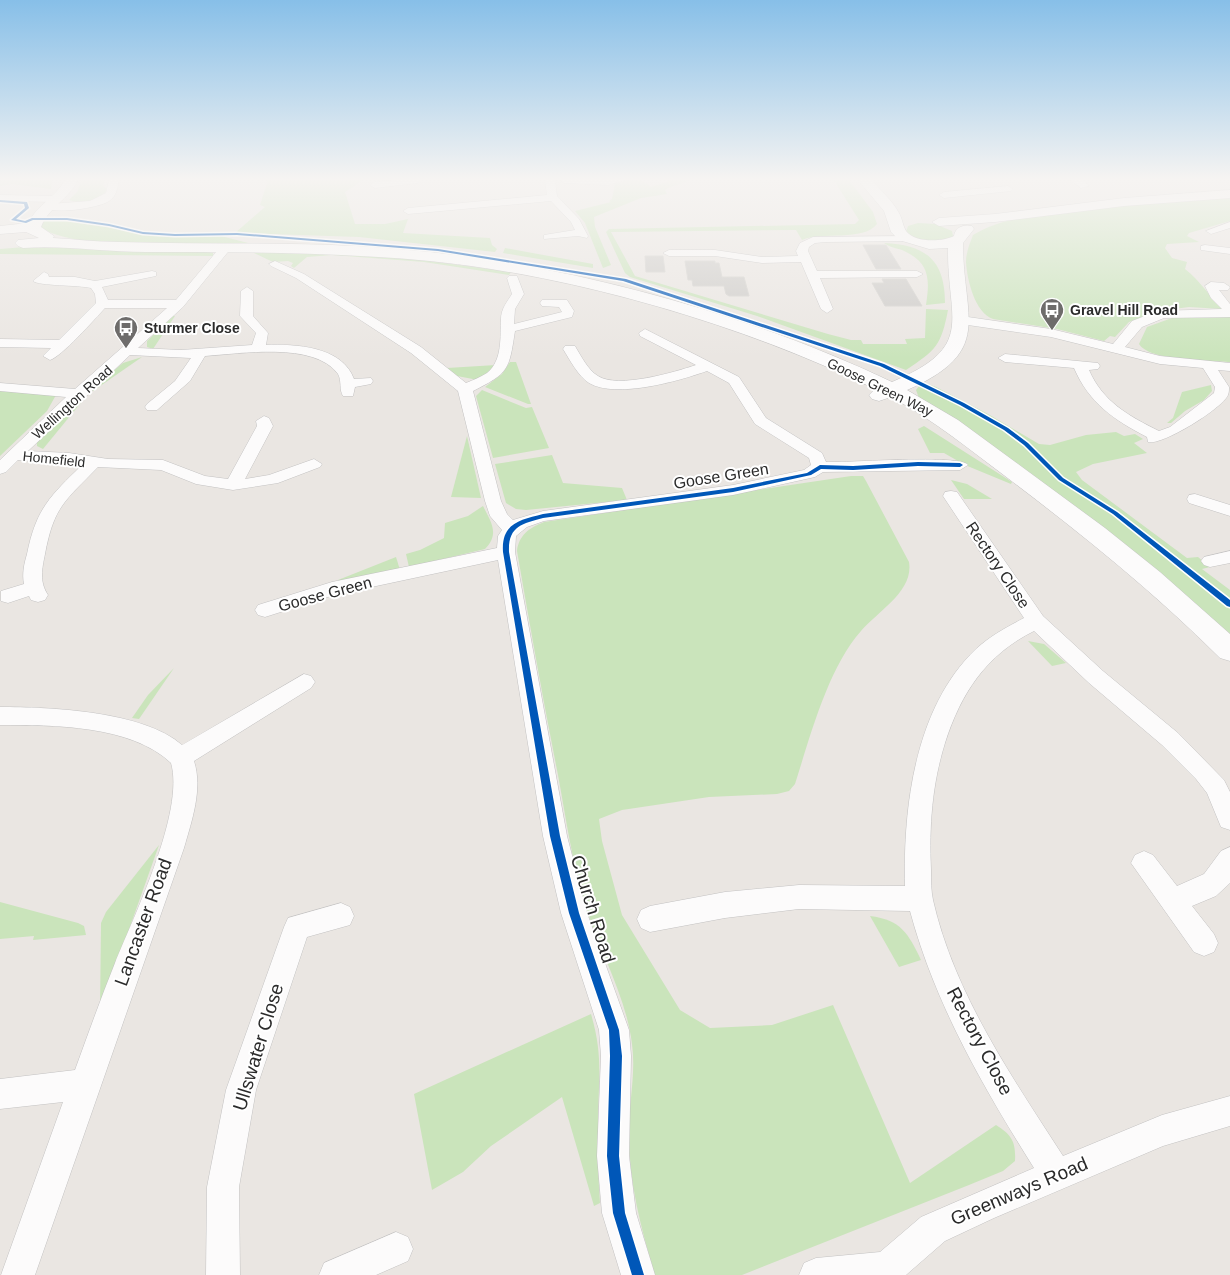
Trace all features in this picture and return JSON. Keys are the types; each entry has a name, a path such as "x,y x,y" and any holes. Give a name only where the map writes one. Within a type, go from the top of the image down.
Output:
{"main road":[{"path":"7,247 30,240"},
{"name":"Goose Green Way","path":"56,240 62,242"},
{"path":"913,240 939,244 952,240"},
{"path":"913,240 940,255 955,271"},
{"path":"885,392 933,368 948,356 959,339 961,320 955,271 959,240"},
{"name":"Goose Green Way","path":"23,243 62,242 110,246 359,250 470,261 592,285 741,328 783,343 885,392 1008,468 1109,544 1171,595 1230,651"},
{"name":"Goose Green Way","path":"741,328 885,392"},
{"path":"783,343 823,352 875,373 912,380"}],"street":[{"path":"826,240 813,240 801,248 827,309"},
{"path":"901,240 913,240"},
{"name":"Wellington Road","path":"0,469 78,394 129,351 179,304 226,247"},
{"path":"1205,248 1230,251"},
{"path":"669,253 689,255 715,252 755,259 805,259"},
{"path":"279,264 416,350 465,389 493,501 508,540"},
{"path":"44,276 39,280 75,281 95,285 152,274"},
{"path":"812,275 917,274"},
{"path":"465,389 476,385 499,371 504,359 509,309 518,294 514,278"},
{"path":"95,285 101,294 102,304"},
{"path":"1224,287 1211,286 1230,312"},
{"path":"258,348 262,333 260,327 248,318 246,296 261,299"},
{"path":"508,329 568,314 562,303 546,303"},
{"path":"50,356 102,304 179,304"},
{"path":"1116,349 1137,324 1162,314 1230,312"},
{"path":"961,320 1030,329 1160,360 1230,367"},
{"path":"647,339 708,366 734,380 760,422 810,451 816,456 820,467"},
{"path":"0,343 63,344"},
{"path":"129,351 200,353 280,348 317,355 335,363 345,373 348,388 366,381"},
{"path":"553,356 572,351 594,380 603,388 654,381 708,366"},
{"path":"152,407 183,382 190,374 200,353"},
{"path":"1005,358 1088,366 1087,384 1099,400 1156,438 1174,430 1221,395 1222,386 1208,366"},
{"path":"0,387 78,394"},
{"path":"233,484 265,426 264,421"},
{"name":"Homefield","path":"14,455 68,458 93,463 163,465 202,480 233,484 272,480 314,464"},
{"name":"Homefield","path":"8,596 36,591 31,578 45,516 53,504 93,463"},
{"name":"Goose Green","path":"266,610 332,589 508,540 523,522 543,516 733,490 809,474 820,467 960,465"},
{"path":"1195,499 1227,506"},
{"name":"Rectory Close","path":"978,506 955,502 1036,621 1096,677 1199,766 1216,787 1230,819"},
{"name":"Church Road","path":"508,540 555,836 574,913 614,1030 616,1056 613,1156 619,1212 638,1275"},
{"path":"1210,561 1230,557"},
{"name":"Rectory Close","path":"1036,621 1007,635 978,658 959,684 944,711 920,789 917,818 920,899 938,960 970,1028 1057,1174"},
{"path":"0,716 70,721 140,732 162,740 180,757 292,684"},
{"name":"Lancaster Road","path":"18,1275 84,1084 174,836 184,800 186,778 180,757"},
{"path":"1172,900 1207,888 1223,874 1230,859"},
{"path":"1144,864 1204,943"},
{"path":"650,919 725,905 800,897 920,899"},
{"name":"Ullswater Close","path":"223,1275 223,1187 241,1090 297,927 341,916"},
{"path":"0,1094 84,1084"},
{"name":"Greenways Road","path":"816,1275 888,1272 933,1229 982,1206 1162,1131 1230,1110"},
{"path":"336,1275 396,1249"}],"green space":[{"path":"77,240 235,240 256,245 144,246"},
{"path":"382,240 490,240 492,245 497,249 495,252"},
{"path":"592,240 600,240 611,265 603,268"},
{"path":"609,240 615,240 635,276 828,334 851,340 861,340 863,344 907,344 905,339 925,338 926,309 948,310 943,332 936,346 931,352 906,370 757,316 630,277 625,273"},
{"path":"921,240 946,240 936,242"},
{"path":"971,240 1194,240 1199,242 1167,244 1165,248 1172,258 1187,262 1185,269 1200,283 1222,309 1189,307 1159,311 1129,322 1115,337 1110,336 1104,341 1057,329 993,319 981,310 973,295 967,269 966,258"},
{"path":"884,243 912,247 931,258 942,276 945,303 926,305 928,279 923,266 911,255"},
{"path":"37,246 97,250 202,251 213,253 213,256 0,254 0,249"},
{"path":"505,248 593,264 593,268 503,253"},
{"path":"264,250 392,256 511,272 509,275 424,262 332,255 307,257 294,268 291,266 293,263 288,261 273,262 254,253 262,253"},
{"path":"175,316 153,349 147,347 147,341"},
{"path":"1230,317 1230,362 1167,357 1145,350 1139,344 1147,327 1172,318"},
{"path":"142,357 93,391 89,391 123,363"},
{"path":"510,362 516,362 531,404 485,387 502,374"},
{"path":"496,365 494,370 478,380 457,376 447,368"},
{"path":"922,382 936,387 988,414 1039,444 1050,445 1086,435 1116,432 1124,436 1135,434 1143,439 1134,443 1147,453 1093,464 1076,472 1082,480 1187,558 1198,557 1210,567 1202,569 1230,590 1230,635 919,398 916,390"},
{"path":"1211,385 1212,391 1204,400 1185,411 1171,423 1167,423 1173,418 1182,392"},
{"path":"0,389 56,395 47,411 0,456"},
{"path":"482,390 526,408 532,407 549,448 493,458 476,396"},
{"path":"80,398 84,399 43,449 37,446 37,441"},
{"path":"924,426 1012,482 1011,484 965,465 944,453 930,453 918,429"},
{"path":"467,436 481,498 451,497"},
{"path":"552,455 563,483 622,488 627,500 526,510 516,509 506,503 495,464"},
{"path":"851,476 863,476 909,562 909,572 906,582 900,591 861,631 849,646 839,664 821,704 795,784 789,791 777,794 709,797 622,810 599,819 602,841 622,915 680,1010 710,1028 772,1025 833,1005 910,1183 996,1125 1006,1132 1012,1140 1015,1149 1015,1161 1003,1171 742,1275 655,1275 640,1222 629,1149 633,1055 629,1026 618,991 591,922 576,872 517,551 518,545 522,536 544,522"},
{"path":"951,480 967,484 992,499 964,499"},
{"path":"483,506 493,528 490,544 485,549 409,567 406,554 420,550 444,538 445,523 468,516"},
{"path":"396,557 400,570 341,585 338,580"},
{"path":"1028,641 1044,644 1066,663 1052,666"},
{"path":"174,668 139,719 132,718 148,695"},
{"path":"159,845 100,1011 101,923 106,912"},
{"path":"0,902 78,923 84,926 86,935 33,940 34,936 0,939"},
{"path":"870,916 889,921 902,929 912,942 921,960 899,967"},
{"path":"591,1014 599,1057 598,1174 600,1203 594,1206 562,1097 491,1146 463,1172 432,1190 414,1094"}],"building":[{"path":"863,245 886,245 901,269 876,269"},
{"path":"645,256 663,256 665,272 646,272"},
{"path":"685,261 715,261 715,263 719,263 722,277 744,277 749,296 729,296 726,294 724,286 693,286 692,280 688,280"},
{"path":"882,279 906,279 922,306 885,306 872,283 884,283"}],"cycle path":[{"path":"306,240 438,250 624,280 882,365 962,404 1006,429 1026,444 1061,479 1115,513 1230,604"},
{"path":"638,1275 619,1213 613,1156 616,1056 614,1030 574,913 555,836 506,552 507,536 515,526 543,516 733,490 809,474 820,467 853,468 918,464 960,465"}],"place":[{"name":"Gravel Hill Road","path":"1052,331"},
{"name":"Sturmer Close","path":"126,349"}]}
